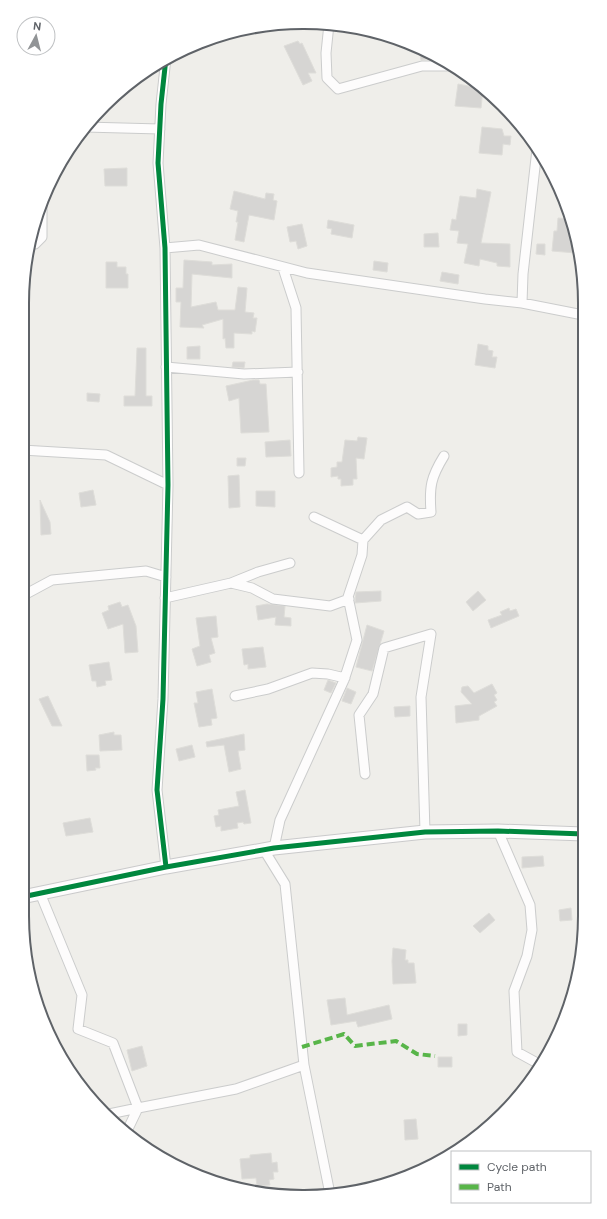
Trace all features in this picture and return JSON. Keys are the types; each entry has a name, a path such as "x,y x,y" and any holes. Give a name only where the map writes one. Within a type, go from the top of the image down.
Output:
{"street":[{"path":"328,30 326,53 327,78 338,89 422,66 441,66"},
{"path":"165,66 158,163 165,248 168,485 163,699 157,790 166,867"},
{"path":"93,128 160,129"},
{"path":"522,303 523,274 536,158"},
{"path":"35,244 42,237 42,221"},
{"path":"165,248 199,245 246,256 283,268 486,299 522,303 578,313"},
{"path":"283,268 296,308 299,474"},
{"path":"166,366 244,374 298,372"},
{"path":"29,450 106,455 168,485"},
{"path":"329,1189 304,1066 285,884 269,849 280,820 345,678 358,640 349,599 362,555 363,540 381,520 406,507 418,514 431,512 430,497 434,473 444,456"},
{"path":"314,517 363,540"},
{"path":"165,598 231,583 258,572 290,563"},
{"path":"29,592 52,580 146,571 166,577"},
{"path":"231,583 252,588 273,598 330,606 349,599"},
{"path":"365,774 359,715 373,694 384,648 431,634 421,697 425,832"},
{"path":"235,696 268,689 312,673 328,674 345,678"},
{"path":"498,831 530,905 532,930 527,956 514,991 517,1052 536,1062"},
{"path":"29,895 166,867 269,849 425,832 498,831 578,834"},
{"path":"40,893 82,995 78,1029 113,1043 138,1108 129,1127"},
{"path":"113,1113 236,1089 304,1066"}],"building":[{"path":"298,41 300,44 302,43 316,73 308,73 312,81 303,85 284,46"},
{"path":"420,55 428,59 421,60"},
{"path":"458,84 472,87 482,96 481,108 455,106"},
{"path":"482,127 502,129 504,136 511,136 510,145 503,144 502,155 479,153"},
{"path":"127,168 127,186 105,186 104,169"},
{"path":"477,189 491,192 481,243 510,244 510,267 497,266 497,263 480,259 479,266 464,263 468,244 457,243 459,231 450,230 452,219 456,220 460,196 476,198"},
{"path":"234,191 265,199 266,193 274,194 273,200 277,201 274,220 249,215 244,242 235,240 238,211 230,209"},
{"path":"558,218 564,219 573,253 552,251 554,231 557,231"},
{"path":"328,220 354,225 352,238 331,234 332,229 327,228"},
{"path":"302,224 307,246 298,249 296,241 290,242 287,227"},
{"path":"438,233 439,247 424,247 424,234"},
{"path":"537,244 545,244 545,255 536,254"},
{"path":"184,260 212,262 212,265 232,264 232,278 192,274 191,307 216,302 218,310 235,310 238,287 247,288 245,312 254,313 253,318 257,318 255,332 252,331 252,334 234,333 234,348 226,348 225,338 223,339 223,319 202,325 204,328 180,327 181,302 176,302 176,288 183,288"},
{"path":"374,261 388,263 387,272 373,270"},
{"path":"106,262 117,262 117,267 126,267 126,274 128,274 128,288 106,288"},
{"path":"442,272 459,275 458,284 440,281"},
{"path":"478,344 488,346 488,350 493,351 492,357 497,357 495,368 475,365"},
{"path":"200,346 200,359 187,359 187,347"},
{"path":"137,348 146,348 146,396 152,396 152,406 124,406 124,396 135,396"},
{"path":"233,362 245,362 244,368 232,367"},
{"path":"259,380 260,384 266,384 269,432 241,433 239,398 229,401 226,386"},
{"path":"87,393 100,394 99,402 87,401"},
{"path":"358,437 367,438 364,459 356,458 357,479 353,479 353,485 341,486 341,479 338,479 338,476 331,477 331,468 337,467 337,462 342,462 345,440 357,441"},
{"path":"290,440 291,456 266,457 265,442"},
{"path":"237,458 246,458 245,466 237,466"},
{"path":"239,475 240,507 229,508 228,476"},
{"path":"93,490 96,505 81,507 79,493"},
{"path":"256,491 275,491 275,507 256,506"},
{"path":"40,500 50,522 51,534 41,535"},
{"path":"381,591 381,601 355,603 356,592"},
{"path":"478,591 486,600 473,611 466,602"},
{"path":"120,602 122,607 128,605 136,626 138,652 125,653 123,624 108,629 102,613 109,610 108,606"},
{"path":"267,604 285,606 284,617 291,618 291,626 275,625 276,617 258,620 256,606"},
{"path":"509,608 510,611 516,609 519,616 491,628 488,620 502,615 500,612"},
{"path":"216,616 218,637 211,638 215,653 209,655 211,662 197,666 192,649 200,646 196,618"},
{"path":"367,625 384,631 372,671 356,667"},
{"path":"263,647 266,667 248,669 248,664 244,665 242,649"},
{"path":"109,662 112,680 105,681 106,685 97,687 96,681 92,681 89,665"},
{"path":"328,680 336,683 331,693 324,690"},
{"path":"492,684 497,693 494,695 497,700 494,702 497,706 479,716 479,720 456,723 455,706 472,704 461,692 462,687 468,686 474,693"},
{"path":"347,688 356,692 351,704 342,701"},
{"path":"212,689 217,718 211,719 212,725 199,727 194,703 198,703 196,692"},
{"path":"48,696 62,726 52,726 39,699"},
{"path":"410,706 410,716 395,717 394,707"},
{"path":"114,732 114,735 121,735 122,750 100,751 99,735"},
{"path":"244,734 245,750 238,751 241,769 229,772 224,745 207,747 206,742"},
{"path":"192,745 195,757 179,761 176,749"},
{"path":"86,755 99,755 100,768 87,771"},
{"path":"245,790 251,823 237,823 238,828 221,831 221,826 216,827 214,816 219,815 218,810 239,806 236,792"},
{"path":"90,818 93,832 66,836 63,823"},
{"path":"543,856 544,866 522,868 522,857"},
{"path":"571,908 572,920 560,921 559,910"},
{"path":"489,913 495,920 480,933 473,926"},
{"path":"393,948 406,950 405,960 408,960 408,963 414,963 416,983 393,984"},
{"path":"345,998 347,1015 389,1005 392,1019 358,1027 356,1021 331,1025 327,1000"},
{"path":"458,1024 467,1024 467,1035 458,1036"},
{"path":"142,1046 147,1066 132,1071 127,1050"},
{"path":"438,1057 452,1057 452,1067 438,1067"},
{"path":"416,1119 418,1139 405,1140 404,1120"},
{"path":"271,1153 272,1163 277,1162 278,1172 273,1172 274,1179 269,1180 270,1185 257,1186 256,1178 242,1179 240,1159 250,1158 250,1155"}],"marked path":[{"path":"302,1047 344,1034 355,1046 396,1041 417,1054 435,1056"}],"cycle path":[{"path":"165,67 161,104 158,163 165,248 168,485 163,699 157,790 166,867"},
{"path":"29,896 166,867 274,848 425,832 498,831 578,834"}]}
